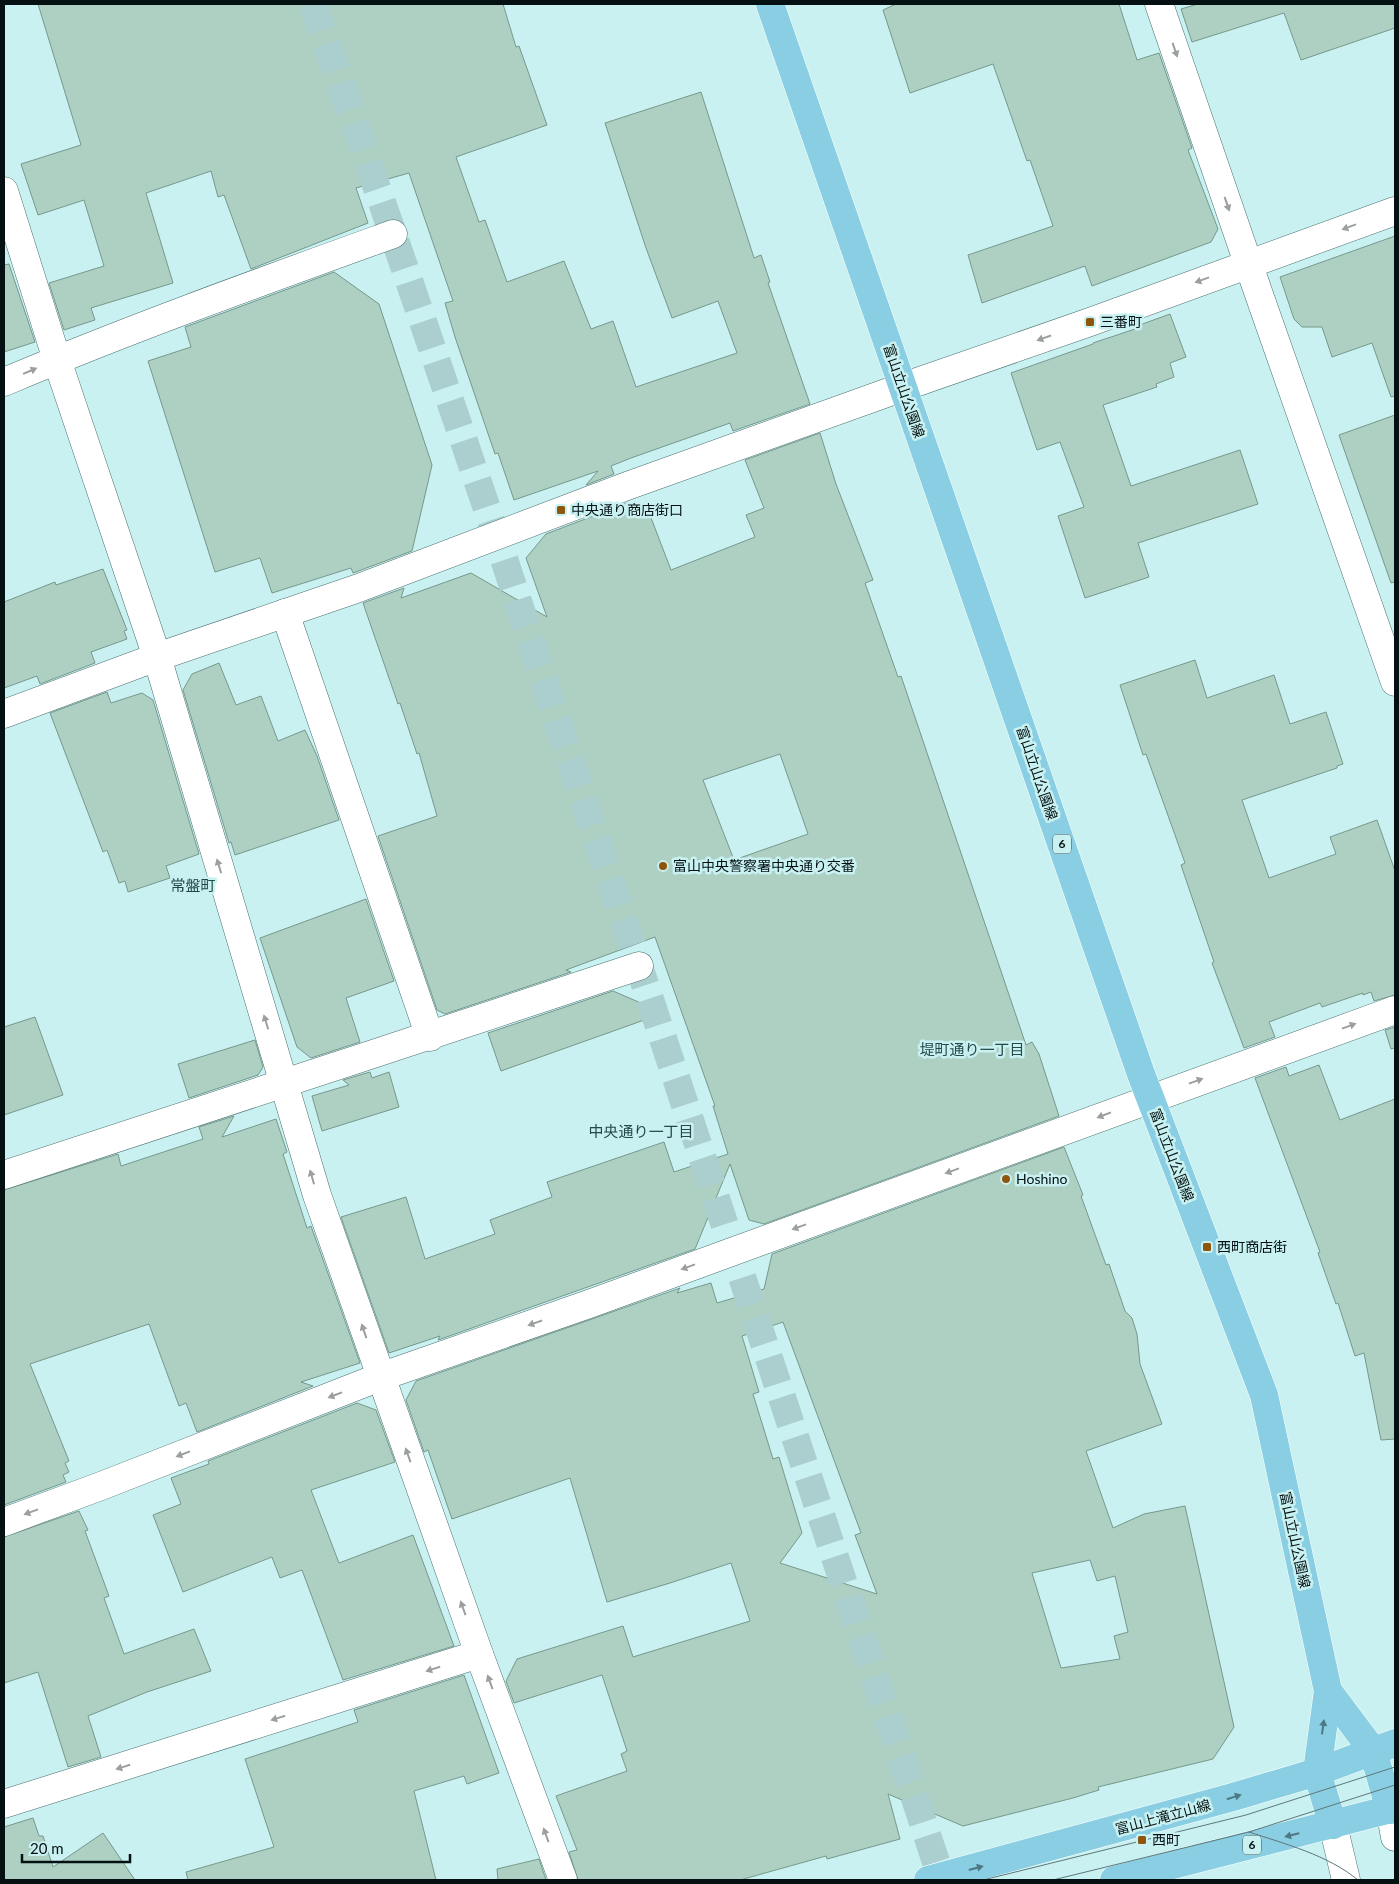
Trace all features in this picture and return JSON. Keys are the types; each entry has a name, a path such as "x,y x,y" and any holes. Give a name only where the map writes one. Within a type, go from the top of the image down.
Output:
{"main road":[{"name":"富山立山公園線","path":"770,4 1150,1098 1264,1395 1328,1691 1317,1772 1333,1825"},
{"name":"富山立山公園線","path":"1328,1691 1384,1747 1392,1809"},
{"name":"富山上滝立山線","path":"928,1880 1195,1808 1317,1772 1384,1747"},
{"name":"6","path":"1114,1880 1392,1809"}],"street":[{"path":"1159,4 1395,682"},
{"path":"4,190 56,360 157,657 317,1195 479,1654 563,1880"},
{"path":"4,714 157,657 356,588 561,510 1090,322 1395,211"},
{"path":"4,382 242,288 394,234"},
{"path":"285,613 430,1037"},
{"path":"4,1175 284,1082 430,1037 639,966"},
{"path":"4,1522 380,1377 589,1304 1395,1010"},
{"path":"4,1804 479,1654"},
{"path":"1392,1809 1395,1837"},
{"path":"1333,1825 1346,1880"}],"building":[{"path":"38,4 503,4 516,47 519,46 547,125 456,157 479,222 485,220 507,282 564,261 591,329 613,321 636,387 737,353 718,301 672,318 646,248 605,123 701,92 754,258 761,255 770,282 768,283 810,404 733,431 730,423 631,458 611,466 614,474 586,485 598,471 514,500 498,453 495,454 455,337 445,303 453,301 409,173 356,188 368,223 251,269 224,195 218,197 211,171 146,193 173,283 91,308 95,320 64,330 49,283 104,266 84,200 38,215 21,164 81,145"},
{"path":"896,4 1119,4 1137,60 1159,53 1192,148 1188,150 1218,229 1211,242 1092,286 1085,266 982,303 968,255 1053,226 1030,160 1027,161 993,64 910,93 883,10"},
{"path":"1198,4 1395,4 1395,28 1301,60 1284,13 1192,42 1181,9"},
{"path":"1395,236 1395,396 1391,397 1372,343 1332,357 1322,327 1302,327 1294,319 1280,277"},
{"path":"9,264 35,342 4,352 4,265"},
{"path":"334,272 379,304 432,465 412,551 353,573 351,568 272,593 260,558 215,572 148,361 191,347 185,327"},
{"path":"1170,314 1186,357 1170,363 1174,377 1156,384 1157,387 1103,405 1131,486 1240,450 1258,504 1138,543 1149,577 1085,598 1058,516 1084,507 1060,442 1037,450 1011,373 1138,328 1137,326"},
{"path":"1395,415 1395,582 1391,583 1339,435"},
{"path":"820,433 836,484 873,580 865,583 898,677 901,676 1026,1045 1032,1042 1039,1054 1059,1116 764,1224 749,1220 730,1164 695,1249 438,1340 440,1336 389,1353 341,1217 406,1197 425,1259 495,1234 490,1220 552,1197 547,1182 664,1142 674,1172 728,1154 713,1106 715,1106 655,937 566,970 571,972 445,1014 437,1010 378,836 437,816 419,753 417,754 400,703 398,704 363,603 404,588 401,598 471,573 547,617 526,558 546,534 627,503 632,515 648,510 671,570 755,537 746,515 764,508 745,460","holes":["780,754 808,834 734,860 703,780"]},
{"path":"103,569 127,630 124,631 127,639 91,652 95,663 40,684 37,676 4,688 4,602 55,582 56,585"},
{"path":"1195,660 1207,698 1274,675 1290,724 1326,712 1343,764 1337,766 1337,768 1242,800 1269,878 1336,854 1330,837 1377,820 1395,871 1395,995 1374,1001 1371,992 1322,1007 1320,1003 1269,1022 1275,1037 1244,1048 1212,963 1214,962 1181,865 1185,863 1146,754 1143,755 1120,685"},
{"path":"219,663 236,705 261,696 278,741 305,730 317,756 339,820 235,855 231,842 229,843 183,690 192,674"},
{"path":"107,692 111,703 142,693 153,700 199,854 166,866 170,878 128,892 125,881 119,883 107,850 103,852 50,713"},
{"path":"366,899 394,981 346,998 360,1042 311,1058 297,1047 260,938"},
{"path":"613,991 664,1013 501,1071 488,1033"},
{"path":"35,1017 63,1095 4,1115 4,1027"},
{"path":"1395,1027 1395,1048 1391,1049 1385,1030"},
{"path":"255,1040 263,1067 258,1075 189,1098 178,1064"},
{"path":"1319,1065 1340,1120 1395,1099 1395,1439 1381,1440 1364,1353 1355,1356 1338,1303 1336,1304 1318,1253 1320,1252 1255,1078 1286,1067 1289,1076"},
{"path":"370,1072 372,1078 389,1072 399,1107 322,1131 312,1096 349,1085 343,1080"},
{"path":"234,1116 222,1137 276,1119 287,1152 283,1154 307,1228 311,1226 360,1363 301,1382 313,1386 197,1432 186,1403 179,1406 149,1324 30,1364 69,1461 65,1463 69,1472 63,1475 66,1482 4,1505 4,1190 118,1154 121,1166 203,1139 199,1127"},
{"path":"1064,1147 1083,1195 1081,1196 1106,1265 1109,1264 1125,1311 1132,1318 1137,1334 1140,1364 1162,1424 1086,1451 1113,1528 1144,1514 1185,1506 1234,1727 1213,1759 1098,1787 1099,1790 1073,1798 963,1826 888,1794 900,1839 827,1859 826,1856 740,1880 578,1880 569,1852 577,1850 556,1796 627,1771 621,1754 627,1751 602,1675 514,1703 506,1681 517,1659 623,1626 633,1657 750,1621 731,1563 607,1602 570,1478 452,1519 428,1450 424,1452 406,1400 416,1381 680,1288 677,1293 711,1283 717,1303 764,1289 772,1254","holes":["783,1322 861,1533 855,1535 877,1594 780,1563 802,1533 779,1457 773,1459 753,1394 759,1392 742,1336","1090,1560 1097,1581 1115,1576 1128,1632 1114,1636 1120,1659 1061,1668 1032,1573"]},
{"path":"357,1403 376,1410 395,1462 311,1490 339,1563 413,1535 454,1646 343,1680 302,1570 280,1578 272,1557 183,1592 153,1515 181,1504 171,1478 209,1464 208,1461"},
{"path":"79,1511 88,1530 85,1531 109,1596 104,1598 124,1654 194,1629 211,1671 147,1692 88,1716 101,1757 68,1767 38,1672 4,1683 4,1537"},
{"path":"464,1675 499,1773 467,1784 464,1776 414,1791 436,1880 188,1880 186,1872 274,1847 245,1759 358,1722 354,1710"},
{"path":"33,1818 39,1836 43,1836 53,1867 103,1833 135,1880 4,1880 4,1827"},
{"path":"539,1859 546,1880 498,1880 497,1869"}],"tunnel":[{"path":"313,4 496,535 941,1877"}],"tram line":[{"path":"983,1880 1246,1815 1395,1767"},
{"path":"1053,1880 1249,1832 1395,1785"},
{"path":"1249,1832 1320,1857 1358,1880"}],"place":[{"name":"三番町","path":"1090,322"},
{"name":"中央通り商店街口","path":"561,510"},
{"name":"富山中央警察署中央通り交番","path":"663,866"},
{"name":"Hoshino","path":"1006,1179"},
{"name":"西町商店街","path":"1207,1247"},
{"name":"西町","path":"1142,1840"}],"district":[{"name":"常盤町","path":"193,886"},
{"name":"堤町通り一丁目","path":"972,1050"},
{"name":"中央通り一丁目","path":"641,1132"}]}
